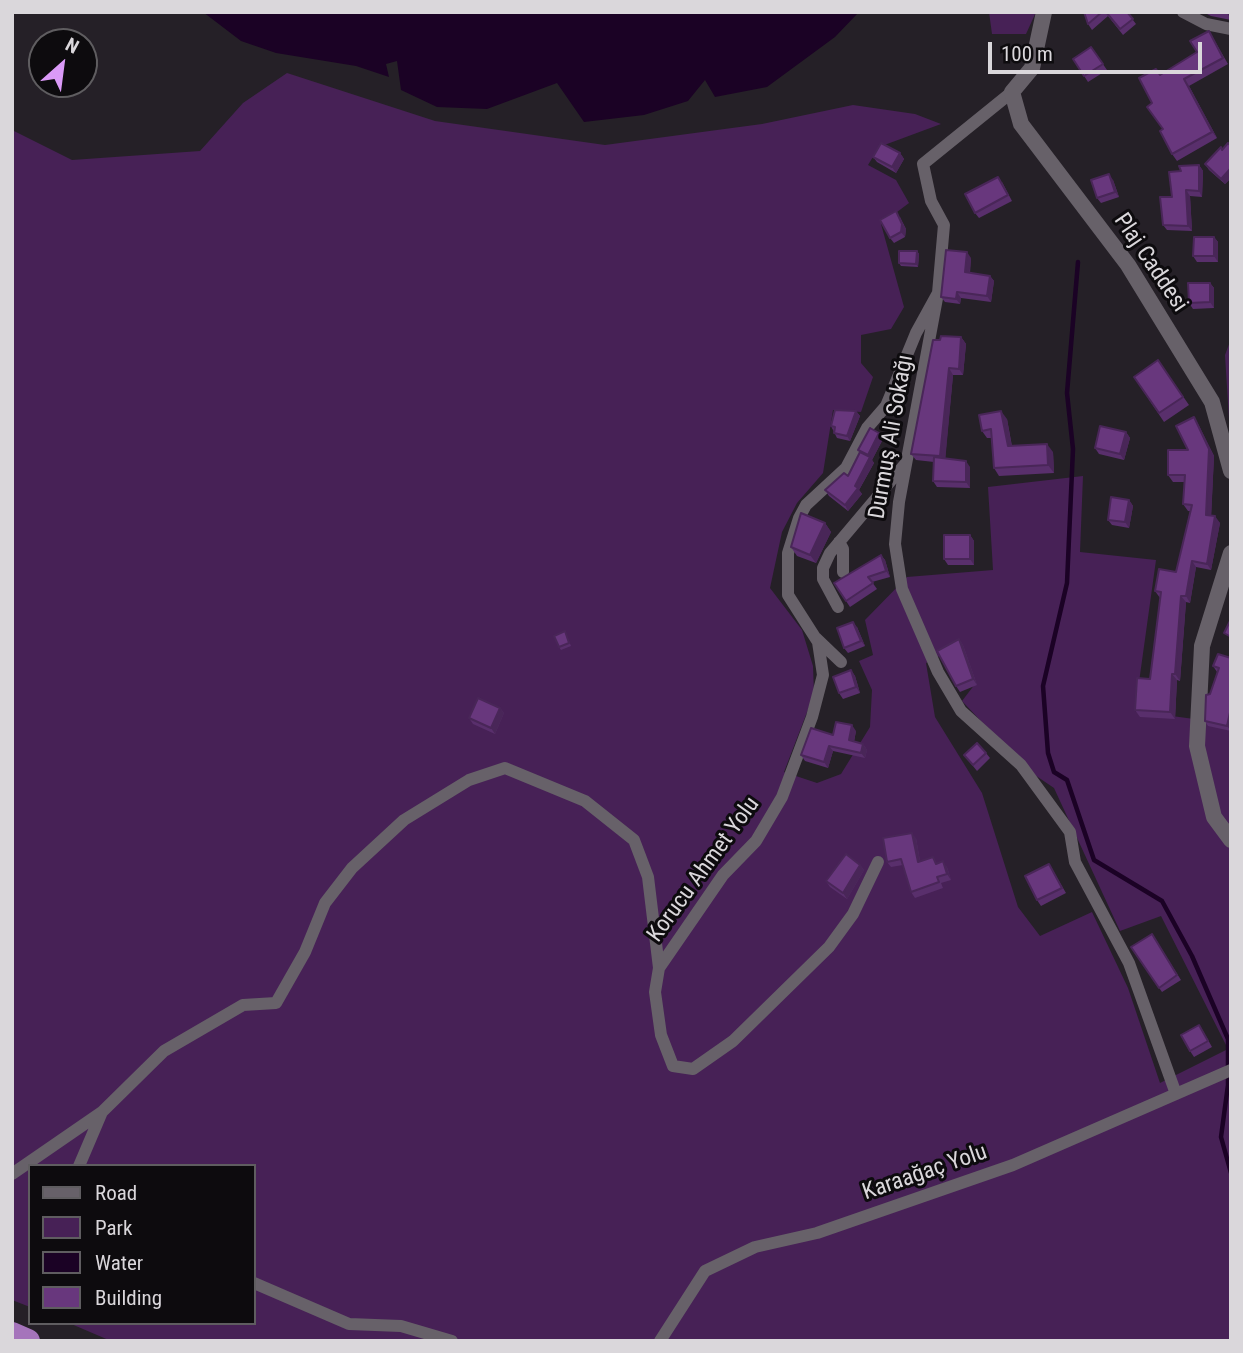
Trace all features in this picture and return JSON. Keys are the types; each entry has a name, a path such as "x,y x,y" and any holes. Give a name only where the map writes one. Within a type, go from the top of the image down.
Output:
{"highway":[{"path":"12,1334 28,1341"}],"street":[{"path":"1012,92 1032,68 1044,12"},
{"path":"1183,12 1206,24 1231,29"},
{"name":"Durmuş Ali Sokağı","path":"1012,92 923,164 931,201 944,225 938,293 907,461 895,544 902,589 938,672 961,710 1021,765 1070,832 1075,862 1129,963 1181,1091"},
{"name":"Plaj Caddesi","path":"1012,92 1021,124 1128,265 1212,402 1231,471"},
{"name":"Korucu Ahmet Yolu","path":"659,968 723,875 756,841 782,797 812,717 823,675 815,637 788,595 788,553 806,505 846,468 867,428 886,406 916,333 938,293"},
{"path":"838,607 823,579 823,568 839,542 907,461"},
{"path":"839,542 843,549 843,572"},
{"path":"1231,553 1202,646 1197,746 1214,817 1231,840"},
{"path":"815,637 841,662"},
{"name":"Korucu Ahmet Yolu","path":"12,1174 102,1112 164,1051 243,1005 276,1003 305,952 325,903 352,868 404,820 469,780 505,768 585,802 634,840 648,877 659,968"},
{"path":"659,968 655,992 661,1035 673,1066 693,1069 733,1041 829,947 853,914 878,862"},
{"name":"Karaağaç Yolu","path":"660,1341 705,1271 755,1247 817,1233 1013,1165 1231,1070"},
{"path":"80,1164 102,1112"},
{"path":"256,1284 349,1324 401,1326 452,1341"}],"green space":[{"path":"989,12 1036,12 1026,34 992,34"},
{"path":"287,73 435,121 605,145 762,124 853,105 915,114 941,124 879,147 868,165 896,180 909,203 881,224 904,307 891,329 861,335 861,363 873,377 861,412 833,410 823,473 797,503 782,532 770,588 802,630 813,666 814,694 784,772 817,783 841,774 870,727 872,690 859,661 873,655 865,620 907,577 993,570 988,487 1083,476 1080,552 1156,560 1135,711 1231,724 1231,1341 111,1341 74,1325 256,1325 256,1164 28,1164 28,1306 12,1300 12,130 72,160 200,151 243,103","holes":["957,647 975,684 962,701 1026,769 1054,788 1120,931 1161,916 1228,1049 1160,1083 1128,988 1092,912 1040,936 1018,907 982,793 935,717 926,663"]},
{"path":"1231,339 1231,451 1225,355"}],"water":[{"path":"203,12 859,12 835,37 767,87 715,97 705,80 688,101 644,115 584,122 557,83 487,109 437,107 401,90 397,61 386,64 389,77 356,66 276,53 241,41"}],"building":[{"path":"1084,12 1102,12 1088,24"},
{"path":"1106,12 1127,12 1133,19 1120,29"},
{"path":"1209,31 1223,58 1184,79 1212,132 1172,154 1160,131 1163,129 1147,107 1152,103 1139,78 1156,69 1160,75 1197,52 1190,41"},
{"path":"1091,47 1103,64 1084,76 1073,59"},
{"path":"881,143 900,153 892,167 873,157"},
{"path":"1228,143 1231,146 1231,168 1221,179 1205,164"},
{"path":"1199,165 1199,191 1186,190 1188,226 1163,225 1160,197 1172,197 1169,172 1181,171 1179,166"},
{"path":"1109,174 1115,192 1097,198 1091,180"},
{"path":"998,177 1008,195 975,213 965,194"},
{"path":"896,211 902,224 901,232 890,238 880,220"},
{"path":"1194,237 1214,237 1214,256 1193,256"},
{"path":"946,250 967,252 965,272 990,276 987,296 957,292 956,299 941,297"},
{"path":"899,251 917,251 916,264 899,263"},
{"path":"1188,283 1210,283 1210,302 1189,303"},
{"path":"941,336 961,337 959,369 949,368 940,456 911,454 933,340 940,340"},
{"path":"1158,360 1183,397 1159,413 1134,377"},
{"path":"835,410 856,411 847,436 834,433 835,427 831,426"},
{"path":"1001,411 1008,446 1047,444 1048,465 994,468 991,429 982,431 979,415"},
{"path":"1194,417 1209,449 1206,515 1215,516 1207,564 1192,561 1186,596 1181,596 1170,712 1135,710 1137,678 1150,679 1161,592 1155,591 1159,569 1176,572 1192,505 1183,504 1185,475 1168,475 1168,450 1188,450 1176,426"},
{"path":"1100,426 1126,432 1120,454 1095,448"},
{"path":"870,428 879,433 868,455 858,450"},
{"path":"860,452 870,457 855,486 858,488 845,505 825,490 844,473 848,476"},
{"path":"934,457 966,461 966,482 933,481"},
{"path":"1111,497 1129,500 1125,522 1108,520"},
{"path":"801,513 825,523 810,555 791,547"},
{"path":"944,535 970,535 970,559 944,559"},
{"path":"881,555 886,571 868,577 873,583 846,601 834,583"},
{"path":"1231,619 1231,637 1224,633"},
{"path":"853,622 861,641 844,648 837,628"},
{"path":"565,631 569,643 559,647 554,636"},
{"path":"959,639 973,679 956,686 937,651"},
{"path":"1218,654 1231,658 1231,708 1227,726 1205,721 1206,695 1210,694 1219,668 1213,666"},
{"path":"851,670 856,687 839,693 833,677"},
{"path":"478,698 500,708 491,728 469,718"},
{"path":"836,722 852,725 849,740 863,744 861,753 829,746 824,762 801,755 811,728 833,735"},
{"path":"977,743 986,753 973,765 964,755"},
{"path":"912,833 918,862 933,857 936,864 943,861 947,874 937,877 939,882 911,892 901,859 887,862 883,838"},
{"path":"846,854 860,865 843,893 826,881"},
{"path":"1049,864 1062,888 1037,900 1025,876"},
{"path":"1152,934 1177,975 1159,988 1131,947"},
{"path":"1199,1025 1208,1041 1190,1051 1181,1035"}],"waterway":[{"path":"1078,262 1067,393 1073,449 1067,583 1043,686 1048,753 1054,772 1067,780 1094,860 1162,901 1192,956 1228,1039 1228,1085 1221,1137 1231,1173"}]}
